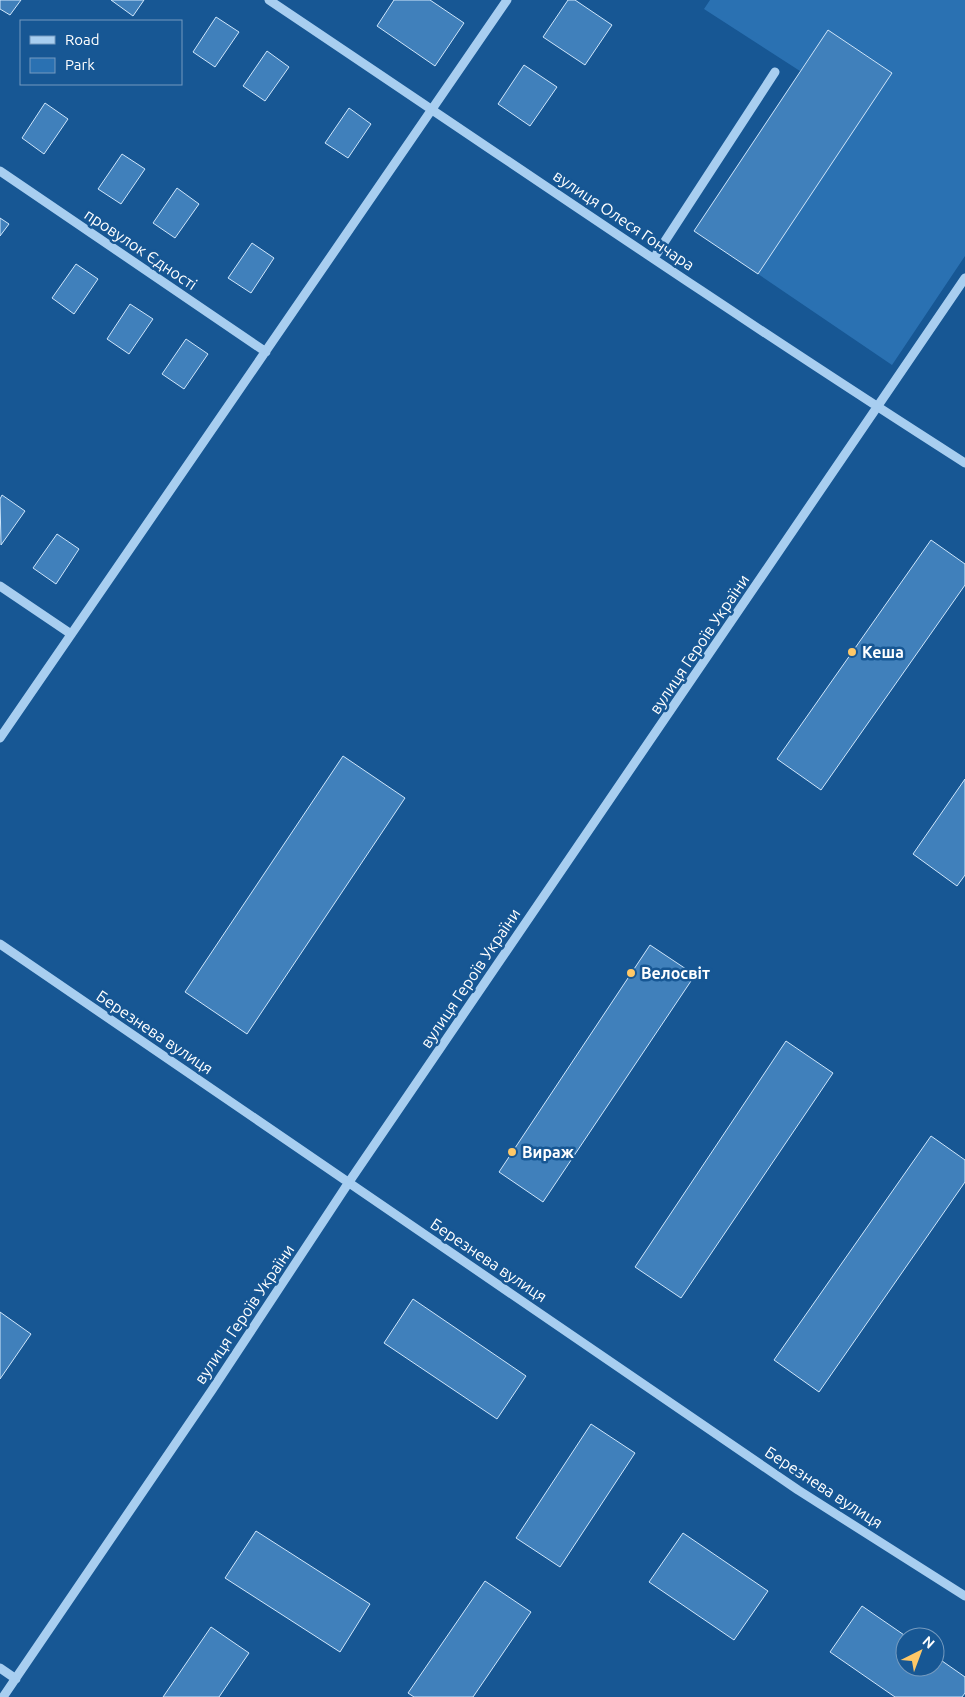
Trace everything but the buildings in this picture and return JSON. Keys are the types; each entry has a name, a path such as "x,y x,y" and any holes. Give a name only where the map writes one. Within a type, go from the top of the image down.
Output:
{"street":[{"name":"вулиця Олеся Гончара","path":"268,0 965,463"},
{"path":"0,738 507,0"},
{"path":"654,258 775,72"},
{"name":"провулок Єдності","path":"0,171 266,352"},
{"name":"вулиця Героїв України","path":"3,1697 212,1390 349,1182 965,278"},
{"path":"0,586 71,634"},
{"name":"Березнева вулиця","path":"0,944 798,1490 965,1596"},
{"path":"0,1668 16,1678"}],"green space":[{"path":"710,0 965,0 965,256 892,365 758,274 892,73 828,30 800,71 704,9"}],"place":[{"name":"Кеша","path":"852,652"},
{"name":"Велосвіт","path":"631,973"},
{"name":"Вираж","path":"512,1152"}]}
